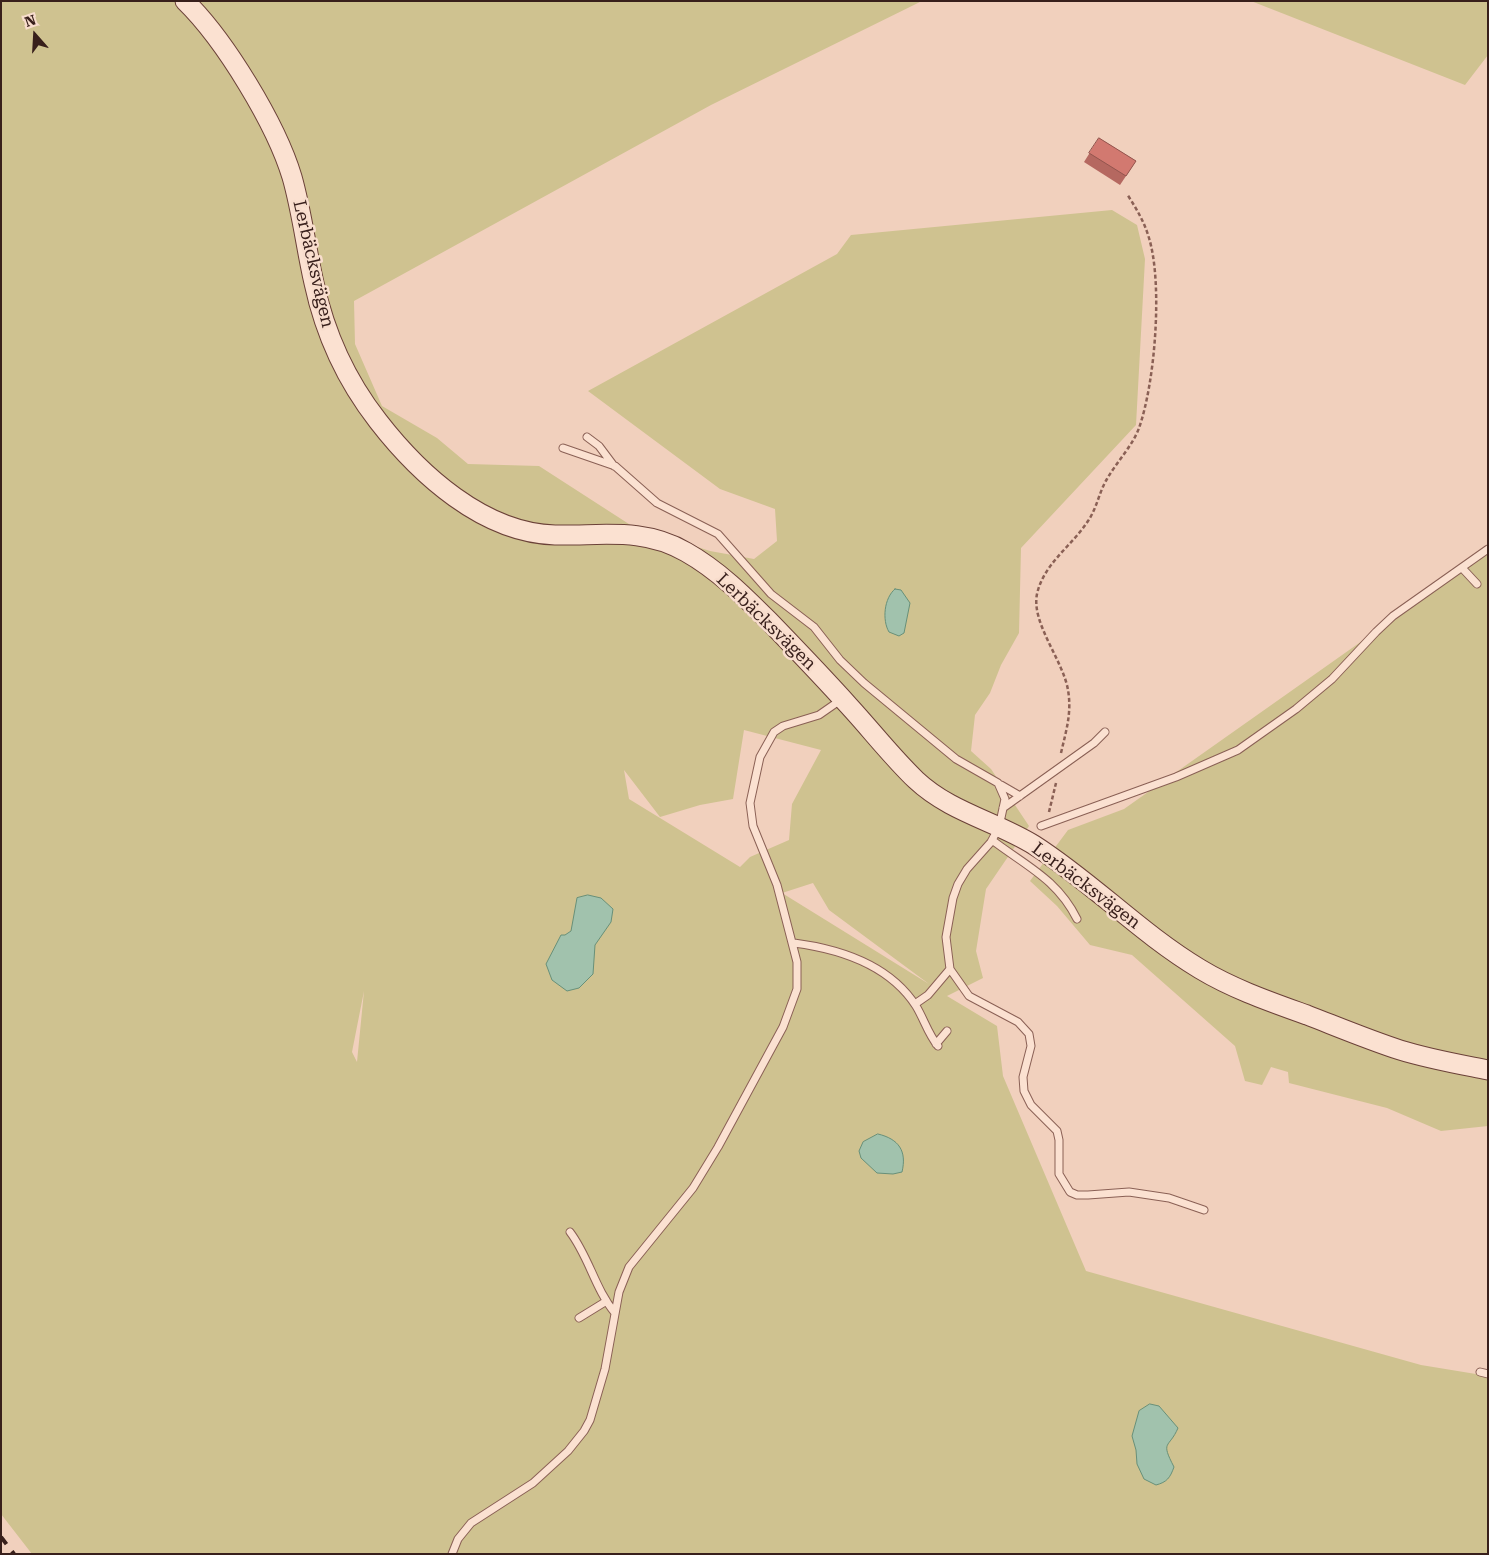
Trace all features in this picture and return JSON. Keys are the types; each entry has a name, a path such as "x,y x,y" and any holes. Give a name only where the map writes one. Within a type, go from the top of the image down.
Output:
{"street":[{"name":"Lerbäcksvägen","path":"185,1 216,36 275,134 294,183 314,283 330,337 360,394 401,448 452,493 495,521 529,532 546,534 608,532 632,534 659,540 685,551 718,573 740,593 842,698 900,763 930,792 996,834 1048,854 1166,947 1219,979 1287,1008 1392,1047 1438,1060 1488,1070"}],"lane":[{"path":"587,436 599,446 615,466 665,508 718,534 771,594 814,628 840,660 864,682 956,758 1020,796"},
{"path":"562,448 615,466"},
{"path":"1042,826 1176,777 1238,750 1296,709 1332,679 1393,616 1463,569 1488,549"},
{"path":"1463,569 1477,584"},
{"path":"452,1554 458,1539 471,1523 533,1483 568,1451 584,1432 590,1420 607,1362 622,1283 633,1260 693,1188 718,1147 783,1027 798,989 794,943 777,885 753,826 750,803 760,757 774,732 782,726 820,714 842,698"},
{"path":"1003,808 1094,743 1104,732"},
{"path":"998,783 1004,793 1003,808 996,834 967,869 955,891 946,937 950,969 969,996 1018,1022 1029,1034 1031,1046 1023,1077 1024,1091 1031,1105 1057,1131 1059,1140 1059,1174 1070,1192 1088,1196 1128,1192 1169,1198 1204,1210"},
{"path":"996,834 1043,874 1064,898 1077,919"},
{"path":"794,943 841,953 871,965 898,984 915,1004 930,1037 937,1045 947,1030"},
{"path":"915,1004 940,983 950,969"},
{"path":"570,1232 584,1253 605,1302 615,1313"},
{"path":"579,1318 605,1302"}],"path":[{"path":"1042,826 1052,806 1071,713 1063,674 1038,614 1037,596 1048,568 1088,521 1106,480 1136,434 1147,401 1153,351 1156,284 1154,258 1149,238 1139,213 1127,194"}],"shaded area":[{"path":"1,1 922,1 711,105 354,301 355,344 382,406 437,438 468,464 539,466 632,526 710,551 754,559 777,541 775,509 720,489 588,391 837,254 851,235 1112,210 1137,225 1145,259 1136,425 1021,548 1019,633 1001,665 990,693 975,715 971,751 991,769 1029,826 986,889 976,951 983,978 947,996 997,1026 1003,1076 1086,1271 1421,1365 1488,1376 1488,1554 32,1554 1,1514","holes":["744,730 821,750 792,804 789,840 750,857 740,867 629,799 624,770 660,817 700,805 733,799","813,883 829,910 929,984 782,893","364,991 357,1062 352,1052"]},
{"path":"1251,1 1488,1 1488,55 1465,85"},
{"path":"1488,552 1488,1126 1441,1131 1387,1108 1289,1083 1288,1072 1271,1067 1262,1085 1245,1081 1235,1046 1132,955 1090,945 1057,906 1030,881 1068,830 1124,809"},
{"path":"895,589 901,590 910,603 904,633 899,636 889,632 885,621 886,603"},
{"path":"588,895 601,898 613,909 611,922 595,945 593,974 579,988 567,991 552,980 546,964 561,935 571,931 577,898"},
{"path":"878,1134 891,1139 900,1147 903,1158 902,1172 893,1174 877,1173 861,1158 859,1151 863,1142"},
{"path":"1150,1404 1159,1406 1178,1428 1167,1445 1167,1452 1174,1467 1168,1479 1156,1485 1144,1479 1137,1464 1132,1436 1139,1411"}],"building":[{"path":"1099,138 1136,161 1126,176 1089,153"}],"railway":[{"path":"1,1537 14,1554"}]}
